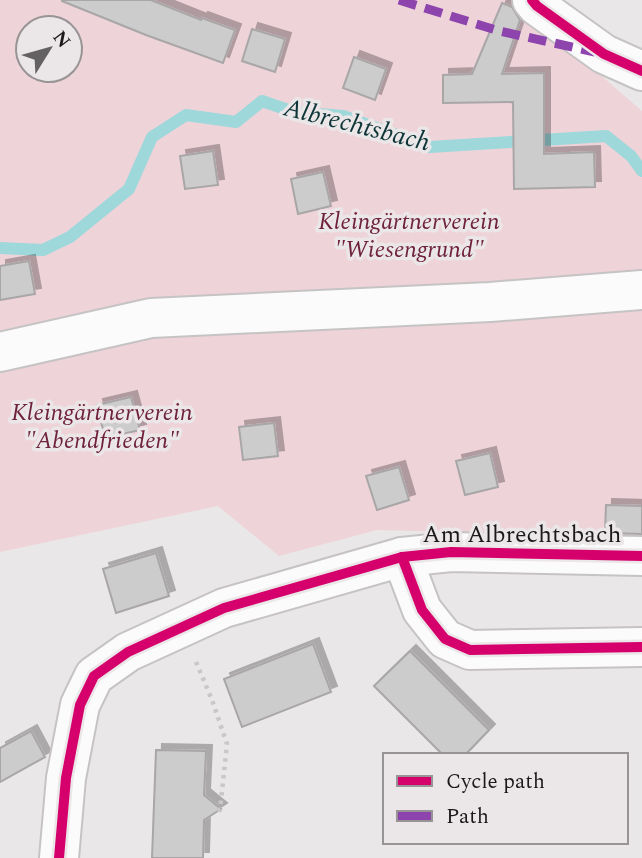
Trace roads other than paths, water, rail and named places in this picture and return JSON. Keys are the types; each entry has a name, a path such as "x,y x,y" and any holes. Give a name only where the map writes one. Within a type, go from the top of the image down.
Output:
{"street":[{"path":"532,0 604,54 642,71"},
{"path":"0,352 151,318 490,302 642,289"},
{"name":"Am Albrechtsbach","path":"59,858 66,778 80,705 94,676 128,652 224,608 402,557 451,552 642,556"},
{"name":"Am Albrechtsbach","path":"402,557 422,610 445,639 470,650 642,647"}],"waterway":[{"name":"Albrechtsbach","path":"0,248 43,250 70,237 129,189 152,137 186,115 236,122 262,101 294,112 343,116 430,147 606,136 631,156 642,171"}],"park label":[{"name":"Kleingärtnerverein \"Wiesengrund\"","path":"409,236"},
{"name":"Kleingärtnerverein \"Abendfrieden\"","path":"102,427"}]}
